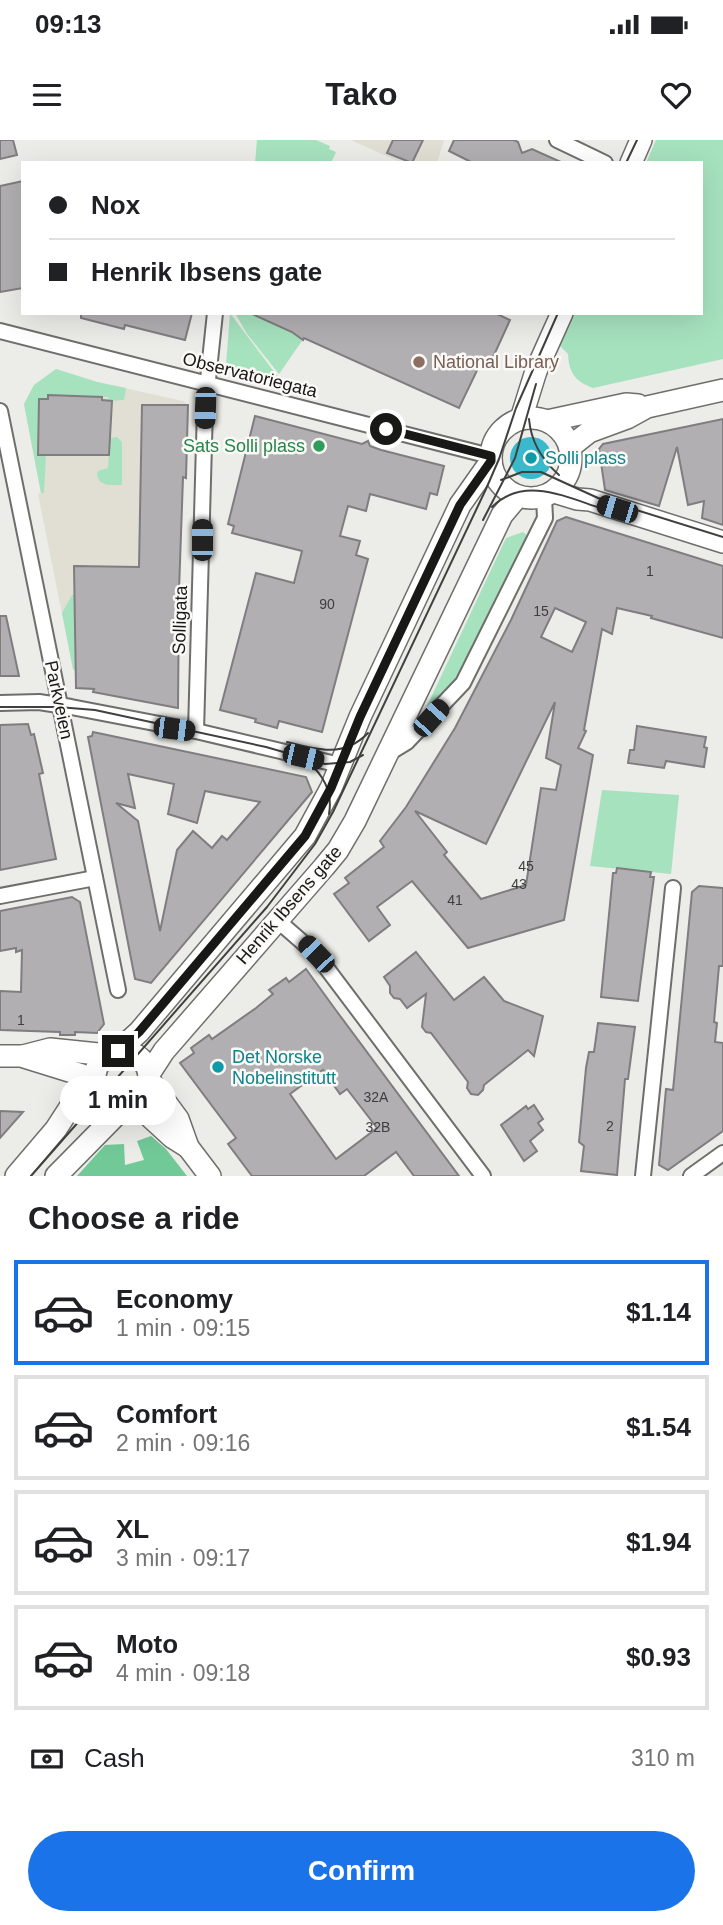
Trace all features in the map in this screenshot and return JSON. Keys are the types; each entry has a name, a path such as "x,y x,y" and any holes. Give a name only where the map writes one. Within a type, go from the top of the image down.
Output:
{"main road":[{"path":"632,161 641,140"},
{"path":"521,419 536,371 561,315"},
{"path":"570,447 589,432 627,418 647,407 723,390"},
{"path":"547,421 626,404 647,407"},
{"path":"521,419 547,421 561,431 570,447 571,463 554,489 528,499 518,496 500,484 495,477 491,458 497,436 512,422 521,419"},
{"name":"Henrik Ibsens gate","path":"113,1053 139,1032 305,836 320,812 366,705 460,505 491,458"},
{"path":"554,489 577,499 590,500 723,542"},
{"name":"Henrik Ibsens gate","path":"149,1077 164,1051 338,850 389,753 502,515 518,496"},
{"path":"10,1056 50,1049 137,1055 146,1065 149,1077 178,1119 188,1147 210,1176"},
{"path":"113,1053 97,1068 95,1079 98,1091 104,1099 112,1104 130,1104 188,1147"},
{"path":"10,1056 95,1079"},
{"path":"56,1176 146,1091 149,1077"},
{"path":"16,1176 56,1129 78,1095 95,1079"}],"street":[{"path":"557,140 601,161"},
{"name":"Solligata","path":"196,731 206,383 215,315"},
{"name":"Observatoriegata","path":"0,331 491,458"},
{"name":"Parkveien","path":"0,411 118,990"},
{"path":"389,753 407,743 463,683 545,518 554,489"},
{"path":"0,703 39,702 60,705 196,731 340,765"},
{"path":"0,896 95,878"},
{"path":"643,1176 673,888"},
{"path":"277,920 316,954 483,1176"},
{"path":"691,1176 723,1153"}],"shaded area":[{"path":"351,140 444,140 438,161 398,161"},
{"path":"56,369 97,382 183,401 188,405 186,478 183,477 118,698 93,692 93,689 76,688 76,671 73,669 38,494 41,493 24,404 34,385"}],"green space":[{"path":"257,140 316,140 336,152 332,161 255,161"},
{"path":"656,140 723,140 723,359 593,388 574,376 568,354 559,345 573,315 703,315 703,161 647,161"},
{"path":"232,315 278,377 276,379 226,365"},
{"path":"236,315 260,315 260,318 304,338 279,374 247,334"},
{"path":"56,369 126,388 124,400 48,395 48,399 40,399 46,454 44,493 41,493 24,404 34,385"},
{"path":"117,437 122,442 122,485 106,484 100,481 97,474 98,471 108,468 110,438"},
{"path":"523,532 529,537 462,676 430,712 427,706 506,538"},
{"path":"72,595 76,671 73,669 62,613"},
{"path":"602,790 679,795 671,874 590,866"},
{"path":"151,1136 166,1149 187,1176 77,1176 105,1145 124,1144 125,1165 144,1160 137,1141"}],"water":[{"path":"531,437 546,443 552,458 546,473 531,479 516,473 510,458 516,443"}],"building":[{"path":"0,140 13,140 17,155 0,159"},
{"path":"393,140 423,140 413,161 387,153"},
{"path":"454,140 514,140 518,142 522,153 532,149 559,161 469,161 449,151"},
{"path":"21,181 21,288 0,292 0,186"},
{"path":"81,315 191,315 185,340 125,325 124,329 81,318"},
{"name":"National Library","path":"254,315 499,315 510,320 490,364 482,360 459,408 304,338 303,340"},
{"path":"48,395 102,397 102,400 112,401 109,455 38,455 39,399 48,399"},
{"path":"142,405 188,405 179,591 178,708 93,692 94,689 76,688 74,566 139,567"},
{"path":"255,416 362,444 368,441 370,446 381,450 444,466 437,495 430,493 426,509 370,494 366,511 348,506 340,536 360,541 356,555 368,559 322,732 279,721 277,728 255,722 256,719 220,710 256,573 294,583 302,551 232,533 234,526 228,524"},
{"path":"723,419 723,525 702,518 704,501 688,505 677,447 659,506 605,490 599,449 603,444"},
{"path":"566,517 723,566 723,638 617,608 612,634 602,629 584,730 586,731 578,748 593,755 564,920 468,948 412,881 377,907 390,925 369,941 334,894 349,883 345,878 384,847 380,841 406,807 455,728 511,620 557,521","holes":["555,608 586,622 572,652 541,637","555,702 546,758 561,765 556,790 541,788 526,885 481,899 444,855 447,852 415,811 486,844"]},
{"path":"0,616 6,616 19,676 0,676"},
{"path":"28,724 31,735 34,734 43,773 39,774 56,859 0,870 0,725"},
{"path":"637,726 706,737 704,767 666,761 664,768 628,763 630,750 634,750"},
{"path":"93,732 306,777 312,792 151,983 135,979 88,737 92,736","holes":["128,774 174,784 168,814 197,823 205,791 260,802 227,840 222,836 212,848 193,831 177,850 160,931 138,821 116,803 135,808"]},
{"path":"617,868 651,872 650,877 654,877 638,1001 601,997 613,873 616,873"},
{"path":"699,886 723,888 723,966 719,966 714,1022 717,1023 715,1042 723,1043 723,1131 668,1170 659,1165 666,1089 673,1090 692,892"},
{"path":"72,897 80,902 104,1024 97,1033 75,1032 75,1035 0,1030 0,991 21,992 22,950 16,952 16,948 0,951 0,911"},
{"path":"416,952 454,1000 484,977 504,1001 543,1016 534,1056 528,1050 484,1085 478,1095 471,1094 467,1088 468,1082 431,1033 422,1027 426,994 407,1008 400,999 394,998 390,993 390,986 384,977"},
{"path":"306,969 459,1176 414,1176 396,1152 364,1176 252,1176 228,1144 236,1138 180,1063 194,1053 191,1048 209,1035 212,1039 256,1008 273,994 269,990 286,978 289,982","holes":["323,1070 340,1094 347,1089 377,1128 336,1159 290,1094"]},
{"path":"598,1023 635,1027 628,1079 625,1079 617,1175 581,1171 584,1146 579,1142 586,1068 589,1052 594,1052"},
{"path":"534,1105 543,1119 538,1123 543,1130 530,1141 537,1151 524,1161 501,1125 526,1106 528,1109"},
{"path":"0,1111 23,1112 0,1138"}],"tram line":[{"path":"627,161 637,140"},
{"path":"31,1176 267,907 315,844 333,812 486,489 516,408 557,315"},
{"path":"483,520 515,458 536,384"},
{"path":"529,419 538,450 559,475"},
{"path":"501,480 522,472 541,472 598,498 723,537"},
{"path":"492,507 517,492 544,491 600,508"},
{"path":"0,707 95,710 266,747 325,764 350,762 363,755"},
{"path":"287,742 319,749 340,749 359,741 368,733"},
{"path":"305,760 322,777 328,791 329,814"}],"place":[{"name":"National Library","path":"419,362"},
{"name":"Sats Solli plass","path":"319,446"},
{"name":"Solli plass","path":"531,458"},
{"name":"Det Norske Nobelinstitutt","path":"218,1067"}],"route":[{"path":"118,1051 139,1032 305,836 320,812 360,717 460,505 491,461 491,456 386,429"}]}
